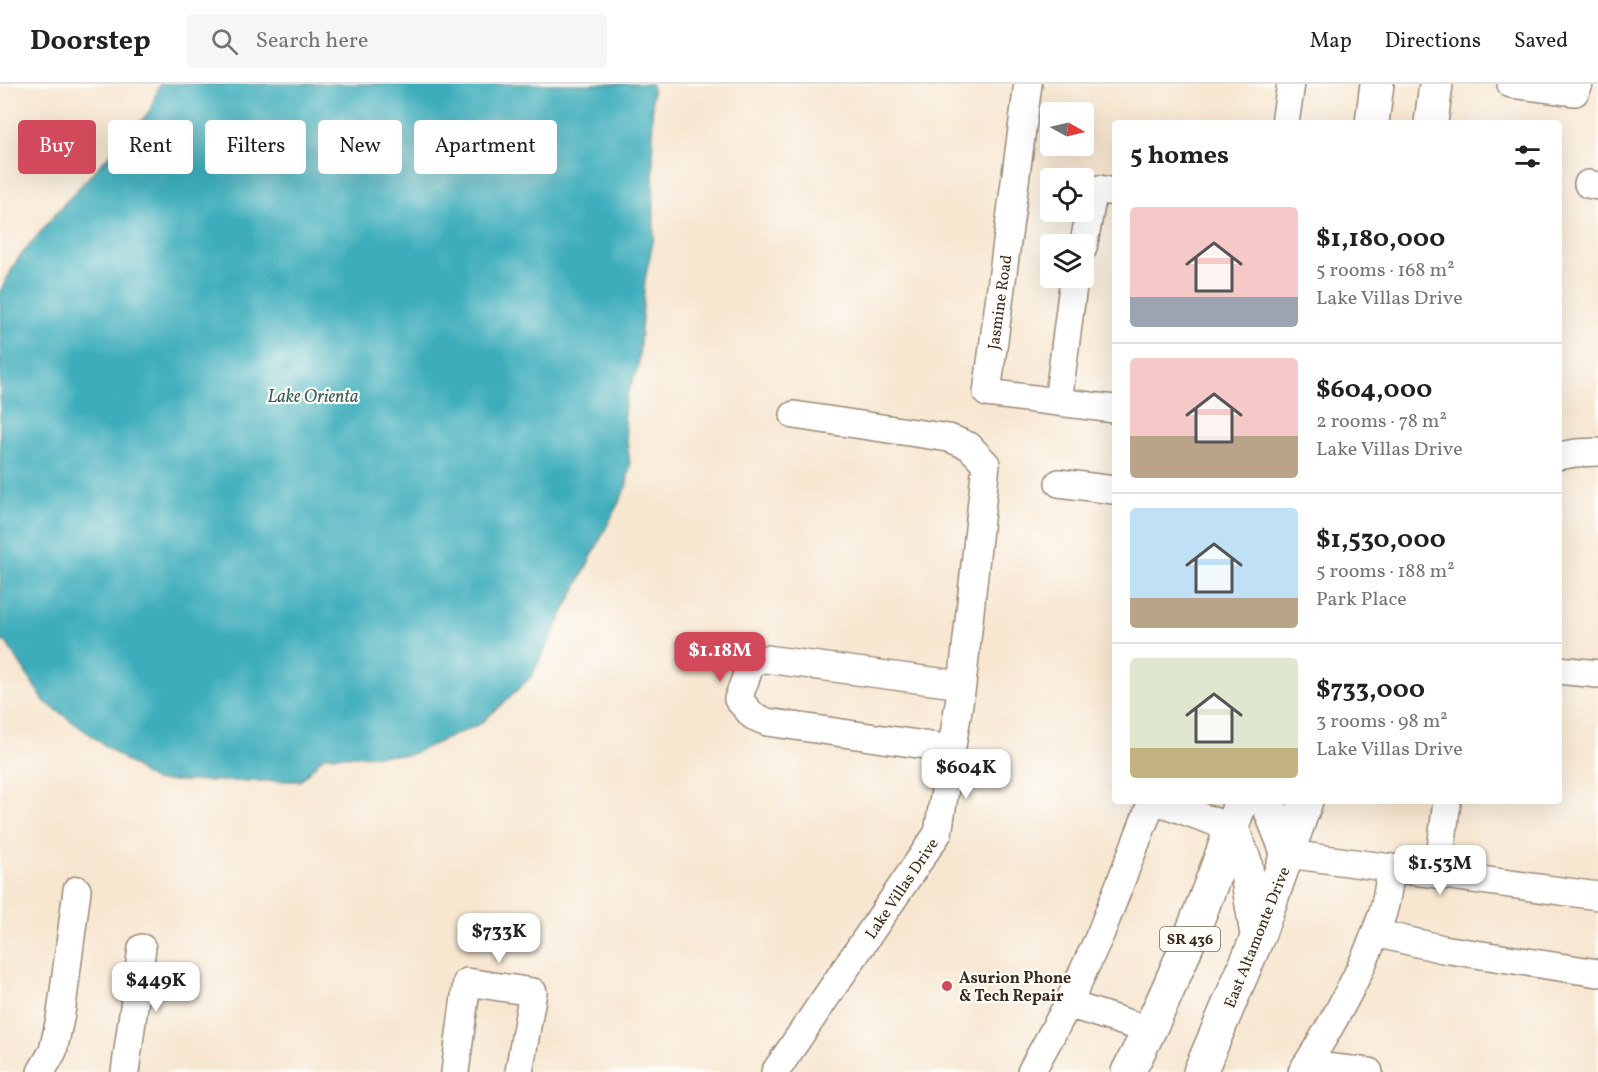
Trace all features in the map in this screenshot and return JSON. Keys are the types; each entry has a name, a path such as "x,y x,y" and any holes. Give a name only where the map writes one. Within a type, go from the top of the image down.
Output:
{"main road":[{"path":"1372,120 1377,84"},
{"path":"1420,84 1431,120"},
{"path":"1431,120 1436,84"},
{"path":"1268,804 1288,854"},
{"name":"East Altamonte Drive","path":"1200,1072 1258,936 1305,804"},
{"path":"1237,814 1258,936"},
{"name":"SR 436","path":"1128,1072 1185,951 1237,814"}],"street":[{"name":"Jasmine Road","path":"1028,84 987,393 1112,409"},
{"path":"1286,120 1292,84"},
{"path":"1511,84 1575,92 1579,84"},
{"path":"1086,234 1093,194 1099,189 1112,192"},
{"path":"1058,402 1073,288"},
{"name":"Lake Villas Drive","path":"775,1072 938,833 962,685 986,464 969,446 949,438 794,415"},
{"path":"1562,455 1598,452"},
{"path":"1059,483 1112,490"},
{"path":"952,749 767,722 753,716 738,699 752,661 766,659 962,685"},
{"path":"1562,670 1598,674"},
{"path":"1031,1072 1068,1004 1100,935 1153,804"},
{"path":"1173,804 1237,814"},
{"path":"1437,873 1448,804"},
{"path":"1288,854 1598,896"},
{"path":"1304,1069 1322,1041 1375,933 1382,916 1392,868"},
{"path":"41,1072 53,1051 61,1014 77,890"},
{"path":"1375,933 1443,949 1598,973"},
{"path":"125,1072 142,948"},
{"path":"455,1072 467,982 534,992 519,1072"},
{"path":"1068,1004 1149,1030"},
{"path":"1304,1069 1369,1072"}],"water":[{"name":"Lake Orienta","path":"160,84 652,84 654,237 645,279 638,368 626,397 624,415 630,465 626,488 531,677 480,724 409,755 324,756 300,781 154,781 44,701 6,642 0,641 0,292 17,260 65,203 92,174 96,174 96,169 108,156 108,174 193,174 193,120 142,120 149,112"}],"place":[{"name":"Asurion Phone & Tech Repair","path":"947,986"}]}
